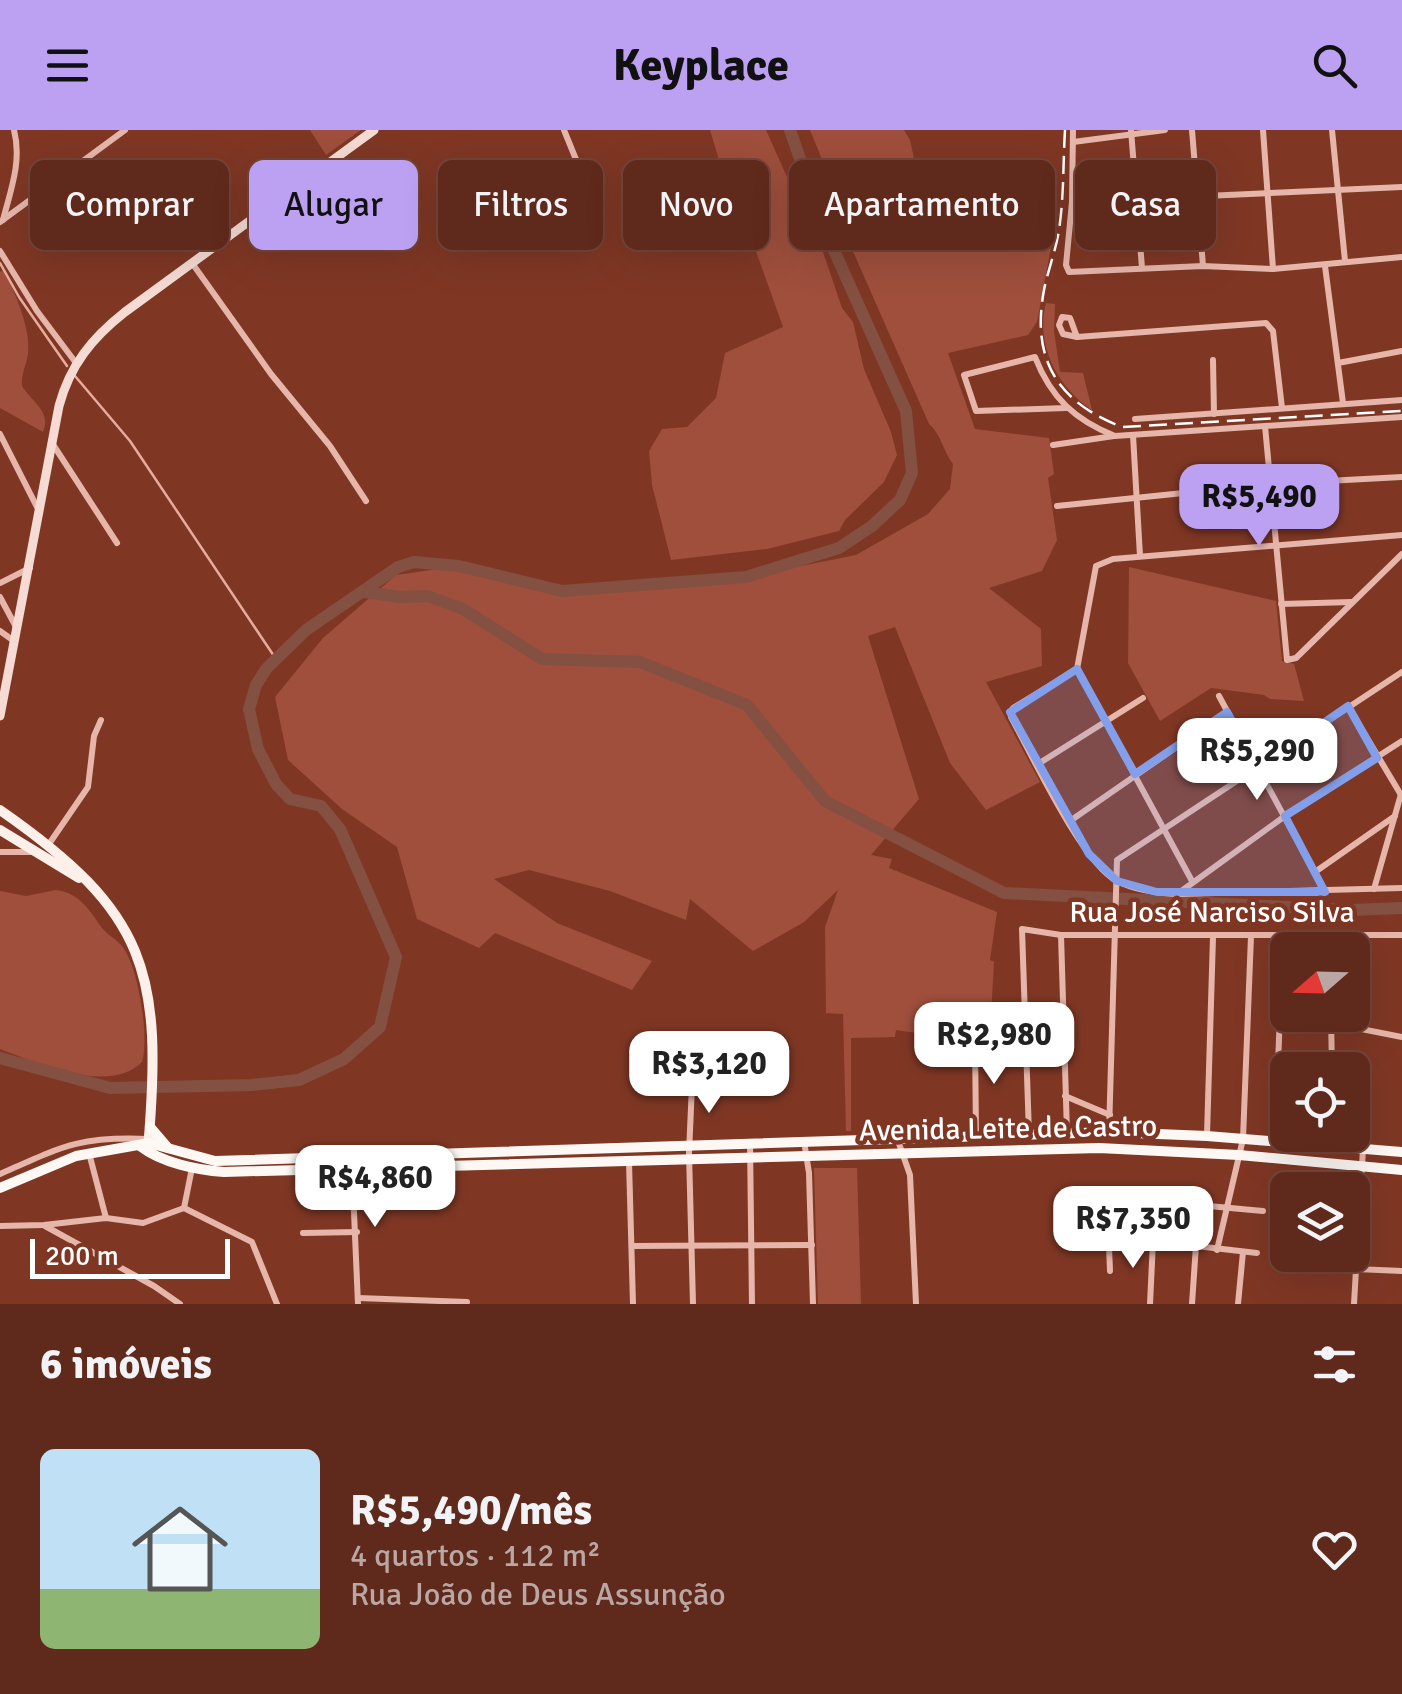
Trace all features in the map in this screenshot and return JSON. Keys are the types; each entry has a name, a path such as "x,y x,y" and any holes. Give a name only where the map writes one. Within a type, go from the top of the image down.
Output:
{"highway":[{"name":"Avenida Leite de Castro","path":"147,1138 192,1167 241,1172 690,1144 897,1137 1109,1132 1270,1142"},
{"path":"1099,1148 1109,1132"},
{"name":"Avenida Leite de Castro","path":"0,1188 89,1152 147,1138 215,1161 807,1158 1099,1148 1239,1155 1402,1170"},
{"name":"Avenida Leite de Castro","path":"1370,1150 1402,1152"}],"main road":[{"path":"0,716 65,385 76,363 112,323 374,130"},
{"path":"1,812 46,842 97,889 127,928 149,991 152,1050 147,1138"},
{"path":"0,830 97,889"},
{"path":"32,852 46,842"}],"street":[{"path":"1,221 16,170 18,148 14,130"},
{"path":"564,130 576,160"},
{"path":"1073,130 1068,271 1202,266 1272,269 1402,257"},
{"path":"1073,142 1165,130"},
{"path":"1192,130 1195,160"},
{"path":"1263,130 1272,269"},
{"path":"1332,130 1345,261"},
{"path":"1,221 120,132"},
{"path":"1132,132 1134,160"},
{"path":"1216,194 1402,186"},
{"path":"1141,250 1142,268"},
{"path":"1201,250 1202,266"},
{"path":"0,251 37,311 76,363"},
{"path":"192,263 271,374 330,446 366,501"},
{"path":"1325,266 1343,404"},
{"path":"1077,337 1266,323 1271,326 1282,408"},
{"path":"1338,363 1402,351"},
{"path":"1066,408 976,410 964,375 1034,358 1066,408 1115,436"},
{"path":"1212,360 1214,414"},
{"path":"1136,419 1402,400"},
{"path":"1053,445 1133,434 1402,417"},
{"path":"1265,426 1287,660 1296,658 1402,554"},
{"path":"0,434 40,514"},
{"path":"1133,434 1140,556"},
{"path":"54,446 117,543"},
{"path":"1057,506 1271,484 1402,477"},
{"path":"1192,881 1078,669 1096,566 1113,559 1140,556 1402,535"},
{"path":"0,583 30,568"},
{"path":"0,597 17,628"},
{"path":"1281,604 1354,602"},
{"path":"0,631 15,642"},
{"path":"1078,669 1010,712 1089,854 1116,880 1146,890 1178,894 1402,888"},
{"path":"1109,1132 1116,866 1120,856 1402,672"},
{"path":"1219,696 1325,892"},
{"path":"1038,764 1143,698"},
{"path":"1348,706 1402,794 1374,890"},
{"path":"1070,820 1227,712"},
{"path":"46,842 88,787 94,736 101,720"},
{"path":"1178,894 1285,816 1402,741"},
{"path":"1315,872 1396,815"},
{"path":"0,852 32,852"},
{"name":"Rua José Narciso Silva","path":"1029,1134 1022,929 1061,935 1117,932 1270,935"},
{"path":"1061,935 1068,1133"},
{"name":"Rua José Narciso Silva","path":"1370,935 1402,935"},
{"path":"1207,1136 1213,936"},
{"path":"1217,1250 1243,1139 1251,936"},
{"path":"1370,1029 1402,1038"},
{"path":"975,1039 976,1136"},
{"path":"693,1304 693,1080 707,1073"},
{"path":"1066,1096 1110,1115"},
{"path":"0,1174 71,1143 103,1137 147,1138"},
{"path":"897,1137 906,1154 910,1175 916,1304"},
{"path":"804,1141 813,1304"},
{"path":"750,1142 752,1304"},
{"path":"89,1152 106,1218"},
{"path":"1362,1172 1363,1152"},
{"path":"630,1160 633,1304"},
{"path":"352,1163 358,1301 467,1302"},
{"path":"184,1208 192,1167"},
{"path":"1143,1200 1263,1211"},
{"path":"0,1226 106,1218 143,1224 184,1208 252,1242 277,1304"},
{"path":"44,1225 180,1304"},
{"path":"303,1233 357,1232"},
{"path":"1150,1304 1153,1241"},
{"path":"1110,1271 1110,1244 1153,1241 1257,1253"},
{"path":"632,1246 812,1245"},
{"path":"1192,1304 1196,1245"},
{"path":"1238,1304 1243,1252"},
{"path":"1370,1270 1402,1271"},
{"path":"1354,1304 1356,1272"}],"highlighted area":[{"path":"1077,669 1135,774 1227,712 1258,768 1348,706 1377,758 1285,816 1325,892 1157,892 1117,881 1089,854 1010,712"}],"shaded area":[{"path":"310,130 361,130 326,155"},
{"path":"710,130 766,130 789,181 789,250 822,250 842,308 853,322 864,369 897,455 884,482 845,520 839,531 767,549 671,560 652,485 649,451 662,429 687,427 716,398 725,353 783,327 755,250 769,250 769,160 719,160"},
{"path":"810,130 904,130 914,160 822,160"},
{"path":"852,250 1051,250 1037,322 1028,335 948,353 975,429 1049,438 1054,474 1048,478 1057,540 1042,571 989,588 1041,629 1042,666 986,682 1040,782 986,810 950,763 895,627 868,636 919,799 871,855 892,859 889,868 997,912 990,960 994,962 990,1034 973,1033 972,1041 896,1030 895,1037 851,1038 851,1131 846,1131 843,1014 826,1013 825,927 838,890 804,922 753,951 690,899 686,920 610,891 529,870 494,879 557,923 652,961 632,990 495,933 479,948 417,919 397,847 342,809 288,760 275,697 323,638 396,575 459,566 562,591 746,577 856,555 928,514 950,489 953,464 929,424"},
{"path":"4,270 27,333 22,386 43,413 43,432 0,408 0,272"},
{"path":"1046,303 1055,304 1060,372 1083,373 1092,410 1068,389 1052,363 1044,334"},
{"path":"1129,567 1276,601 1282,661 1294,664 1304,701 1211,688 1160,721 1128,663"},
{"path":"56,890 83,903 119,943 132,965 141,1000 144,1051 142,1062 128,1071 111,1076 73,1073 0,1049 0,891 26,896"},
{"path":"814,1168 857,1168 861,1304 818,1304"}],"waterway":[{"path":"0,1058 110,1088 252,1085 299,1080 344,1059 380,1027 396,957 340,829 321,806 290,799 276,784 258,749 249,709 266,669 306,630 398,567 414,562 459,566 562,591 746,577 839,548 872,526 900,500 912,473 906,411 824,228 790,130"},
{"path":"0,263 67,366"},
{"path":"75,376 130,441 276,659"},
{"path":"365,592 428,596 463,609 542,659 640,662 747,705 825,801 1004,893 1350,910 1402,908"}],"railway":[{"path":"1065,130 1061,218 1044,290 1042,337 1054,375 1081,405 1122,427 1402,411"}]}
